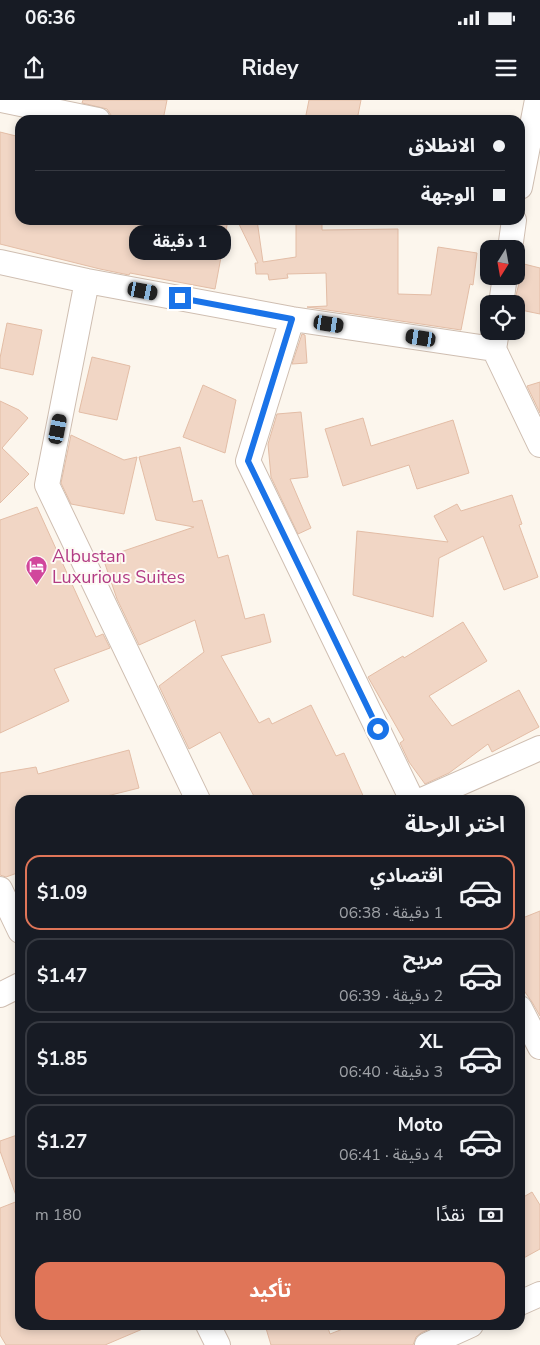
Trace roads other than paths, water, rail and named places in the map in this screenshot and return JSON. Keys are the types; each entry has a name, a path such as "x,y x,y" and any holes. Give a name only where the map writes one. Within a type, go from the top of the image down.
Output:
{"street":[{"path":"1,100 74,115"},
{"path":"525,161 537,100"},
{"path":"511,240 513,225"},
{"path":"0,262 87,281 292,319 480,338"},
{"path":"87,281 47,485 196,795"},
{"path":"292,319 248,461 410,795"},
{"path":"496,340 540,445"},
{"path":"433,795 540,748"},
{"path":"0,889 15,920"},
{"path":"0,995 15,988"},
{"path":"525,1018 540,1047"},
{"path":"525,1301 540,1294"},
{"path":"210,1330 218,1345"},
{"path":"427,1345 455,1330"}],"place":[{"name":"Albustan Luxurious Suites","path":"36,585"}]}
